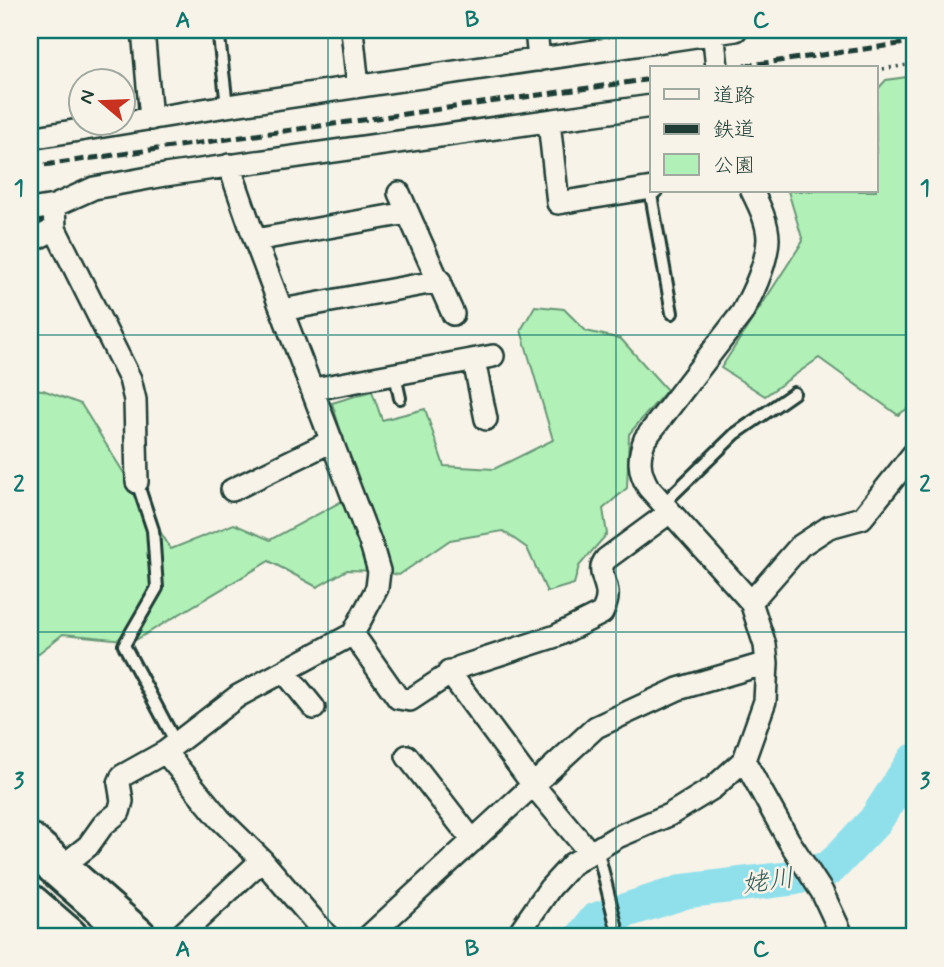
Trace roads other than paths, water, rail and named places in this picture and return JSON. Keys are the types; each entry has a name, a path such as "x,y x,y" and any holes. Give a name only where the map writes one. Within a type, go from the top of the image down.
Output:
{"highway":[{"path":"30,843 45,870 104,937"},
{"path":"45,870 137,937"},
{"path":"30,904 68,937"}],"street":[{"path":"143,30 151,119"},
{"path":"352,30 358,86"},
{"path":"536,30 539,60"},
{"path":"30,138 736,30"},
{"path":"713,35 717,66"},
{"path":"30,210 54,206 94,188 229,165 650,106"},
{"path":"549,122 558,203 650,189"},
{"path":"45,870 88,846 103,825 119,812 122,801 119,783 122,776 171,747 238,696 353,634 377,588 379,571 314,389 255,240 229,165"},
{"path":"516,937 550,888 572,864 617,837 668,815 702,795 744,761 765,701 765,645 751,602 666,508 642,477 639,454 645,439 742,313 754,291 768,237 765,221 752,192"},
{"path":"398,193 453,314"},
{"path":"54,206 55,229 130,379 135,400 137,482"},
{"path":"255,240 407,213"},
{"path":"30,242 55,229"},
{"path":"282,310 440,281"},
{"path":"314,389 484,359 486,419"},
{"path":"232,490 332,441"},
{"path":"751,602 800,546 829,527 862,518 914,453"},
{"path":"353,634 398,698 410,700 449,672 556,636 601,613 608,594 601,565 666,508"},
{"path":"368,937 596,727 678,689 767,663"},
{"path":"284,671 314,708"},
{"path":"449,672 533,785 594,851"},
{"path":"171,747 219,819 262,860 328,937"},
{"path":"407,756 473,841"},
{"path":"744,761 789,841 822,892 843,937"},
{"path":"179,937 262,860"}],"lane":[{"path":"219,37 227,106"},
{"path":"652,192 672,313"},
{"path":"395,375 400,398"},
{"path":"666,508 735,434 794,393"},
{"path":"137,482 153,530 156,587 124,645 171,747"},
{"path":"594,851 618,933"}],"waterway":[{"name":"姥川","path":"583,937 596,920 686,891 794,878 830,868 875,821 914,761"}],"railway":[{"path":"743,66 914,42"},
{"path":"30,167 650,79"}]}
